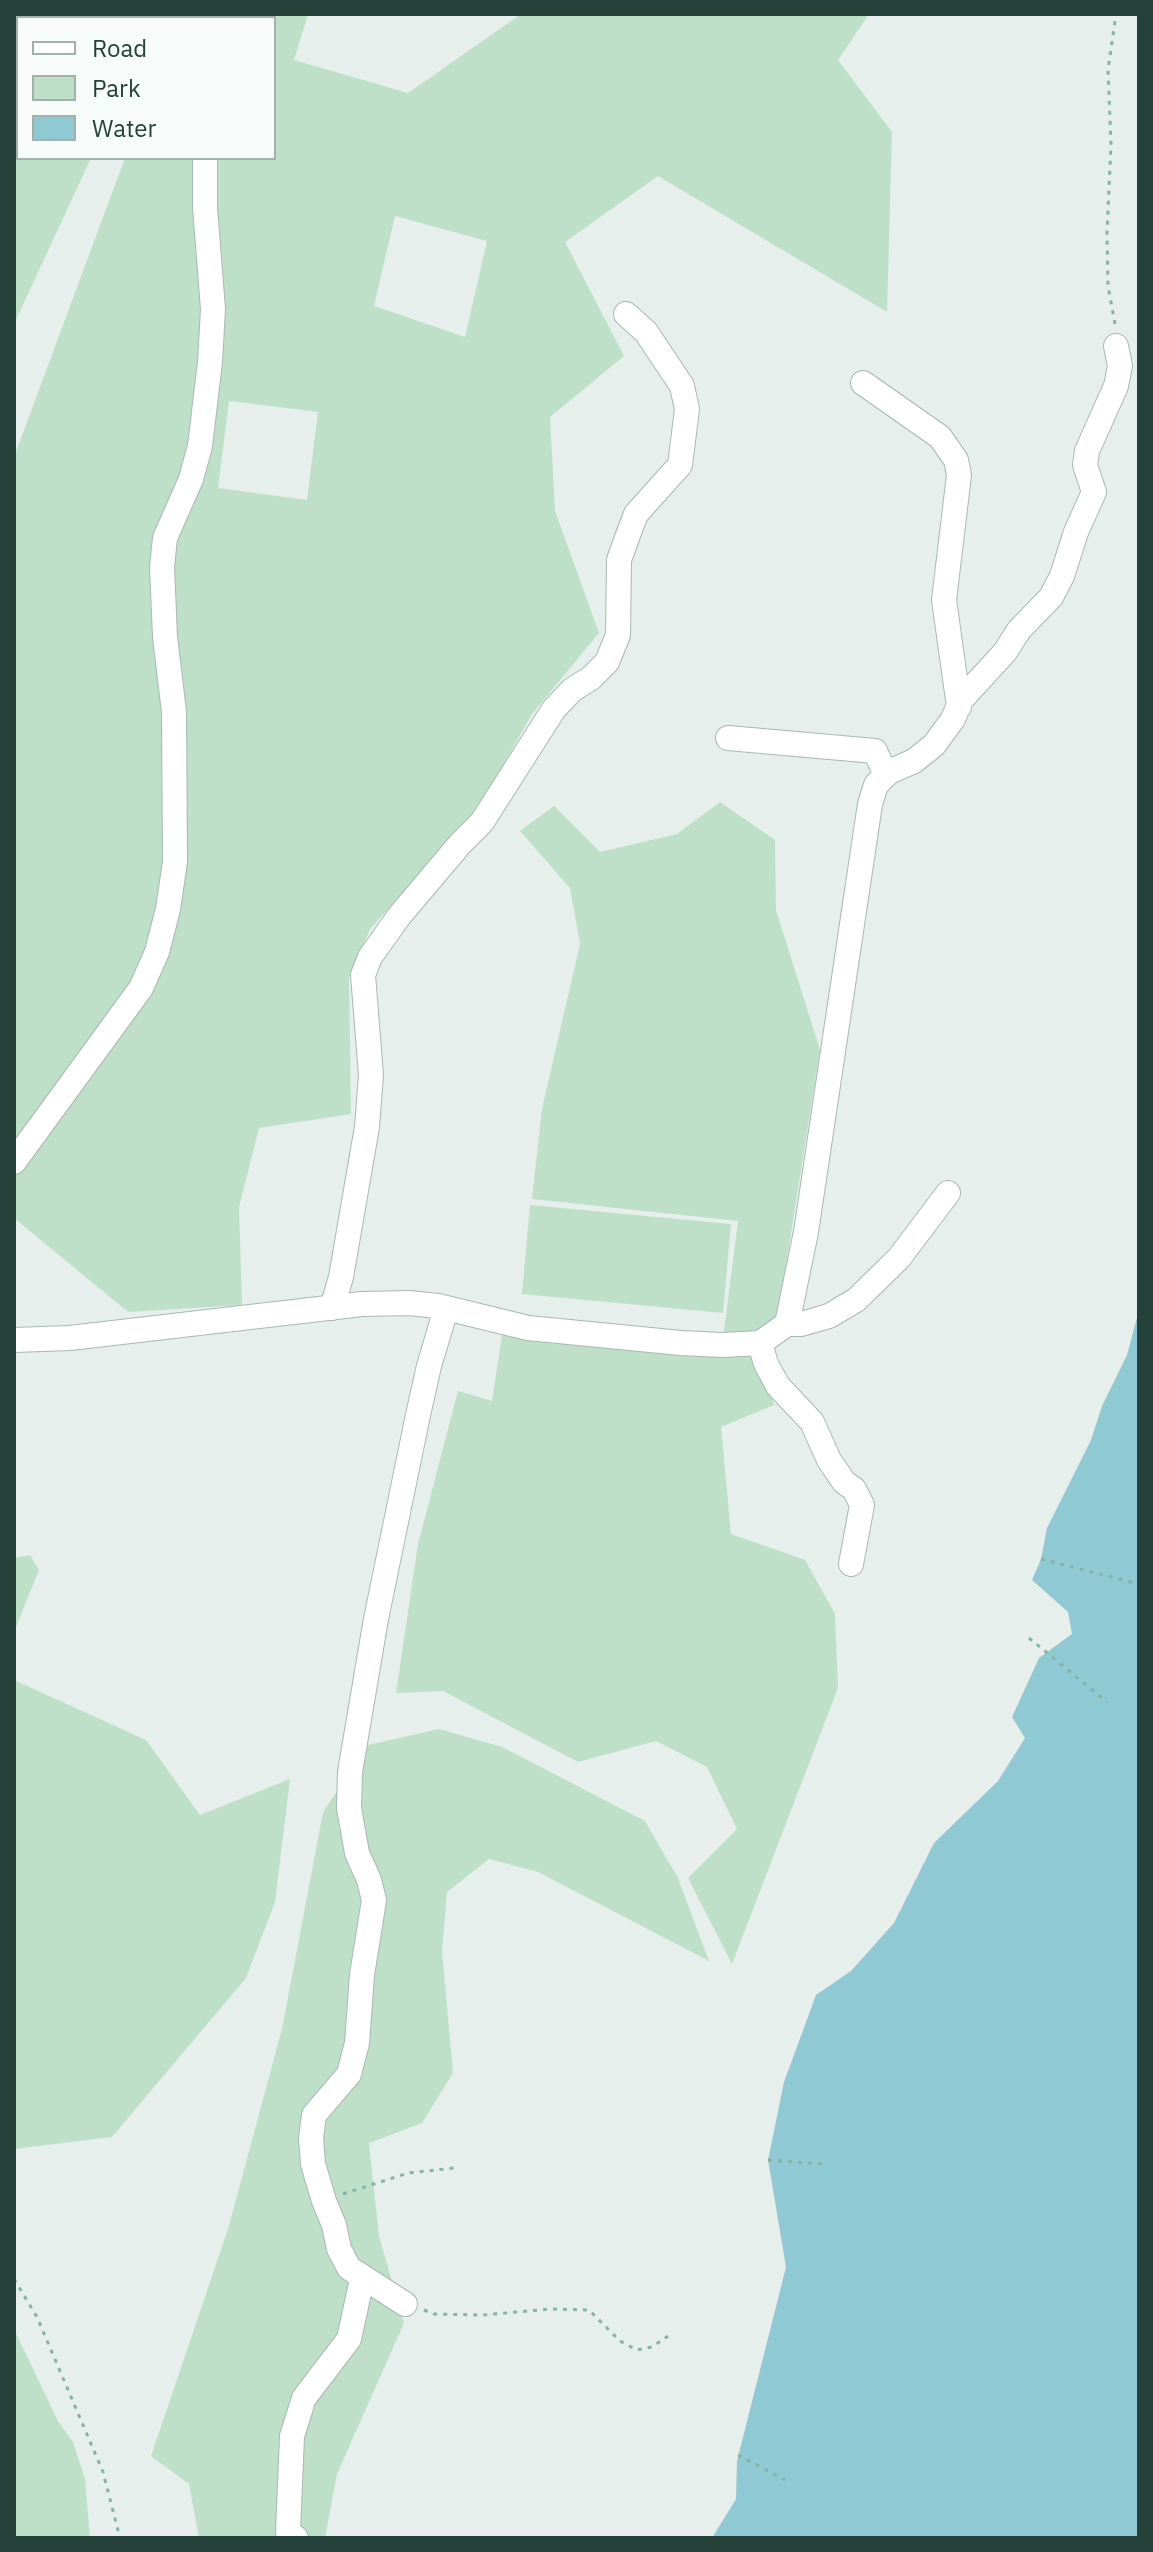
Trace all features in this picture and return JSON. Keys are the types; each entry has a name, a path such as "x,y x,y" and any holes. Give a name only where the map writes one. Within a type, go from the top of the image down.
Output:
{"street":[{"path":"14,1162 141,988 157,952 168,909 175,862 175,741 162,567 165,538 191,479 200,446 210,362 213,309 205,208 205,160"},
{"path":"332,1308 341,1277 367,1127 371,1075 363,983 370,957 400,915 482,822 554,709 607,662 618,635 619,560 628,535 636,514 680,465 687,409 682,386 646,332 626,314"},
{"path":"787,1324 806,1232 870,804 876,785 886,775 914,761 934,745 953,719 961,700 1051,597 1094,492 1085,465 1087,451 1116,386 1120,366 1116,346"},
{"path":"863,383 940,437 956,460 959,475 944,600 959,707"},
{"path":"728,738 875,751 886,775"},
{"path":"14,1340 70,1338 332,1308 409,1303 528,1328 594,1336 708,1345 760,1343 787,1324 801,1324 829,1316 856,1300 899,1258 948,1193"},
{"path":"405,2304 349,2268 339,2249 313,2164 311,2138 314,2115 349,2074 357,2043 362,1975 374,1900 357,1853 349,1808 350,1772 376,1619 418,1415 446,1309"},
{"path":"760,1343 766,1364 778,1386 812,1422 829,1460 844,1482 854,1489 862,1505 851,1564"},
{"path":"296,2538 288,2532 292,2436 304,2398 349,2339 362,2279"}],"path":[{"path":"1116,14 1108,70 1111,144 1107,223 1108,286 1116,346"},
{"path":"1041,1559 1139,1584"},
{"path":"1029,1638 1107,1702"},
{"path":"768,2160 824,2164"},
{"path":"324,2201 408,2173 454,2168"},
{"path":"14,2279 37,2317 103,2472 120,2538"},
{"path":"405,2304 434,2314 589,2310 620,2341 637,2350 652,2347 668,2336"},
{"path":"738,2455 785,2480"}],"green space":[{"path":"14,14 116,14 16,16 16,160 90,160 14,324"},
{"path":"180,14 308,14 294,60 408,93 521,14 869,14 838,60 892,132 887,312 658,176 565,242 624,356 550,417 555,511 599,633 532,714 478,810 370,929 349,977 351,1114 259,1128 239,1207 242,1305 128,1312 14,1218 14,457 124,160 276,160 276,16","holes":["395,216 487,241 465,337 374,306","229,401 318,412 307,500 218,488"]},
{"path":"720,802 775,840 776,910 820,1050 778,1315 755,1336 774,1405 721,1427 731,1534 805,1560 835,1614 838,1688 732,1964 688,1878 737,1829 707,1767 656,1741 578,1762 443,1691 396,1693 418,1544 458,1391 492,1401 502,1335 682,1354 721,1354 738,1221 532,1199 542,1109 580,944 570,888 520,831 554,806 600,852 677,834"},
{"path":"530,1205 731,1224 723,1313 522,1294"},
{"path":"30,1555 39,1570 14,1632 14,1558"},
{"path":"14,1680 146,1740 200,1815 290,1779 275,1902 246,1978 112,2137 14,2149"},
{"path":"439,1729 502,1747 645,1821 678,1878 709,1961 538,1872 489,1859 447,1892 442,1951 453,2073 422,2123 369,2143 379,2236 404,2323 337,2474 325,2538 199,2538 189,2484 151,2456 228,2229 282,2029 323,1812 368,1745"},
{"path":"14,2329 58,2421 73,2442 85,2479 90,2538 14,2538"}],"water":[{"path":"1139,1310 1139,2538 712,2538 736,2499 737,2461 786,2267 768,2160 784,2082 816,1995 851,1971 894,1923 934,1843 998,1781 1025,1738 1012,1717 1039,1658 1072,1634 1068,1612 1032,1580 1041,1559 1047,1528 1091,1440 1102,1406 1127,1355"}]}
